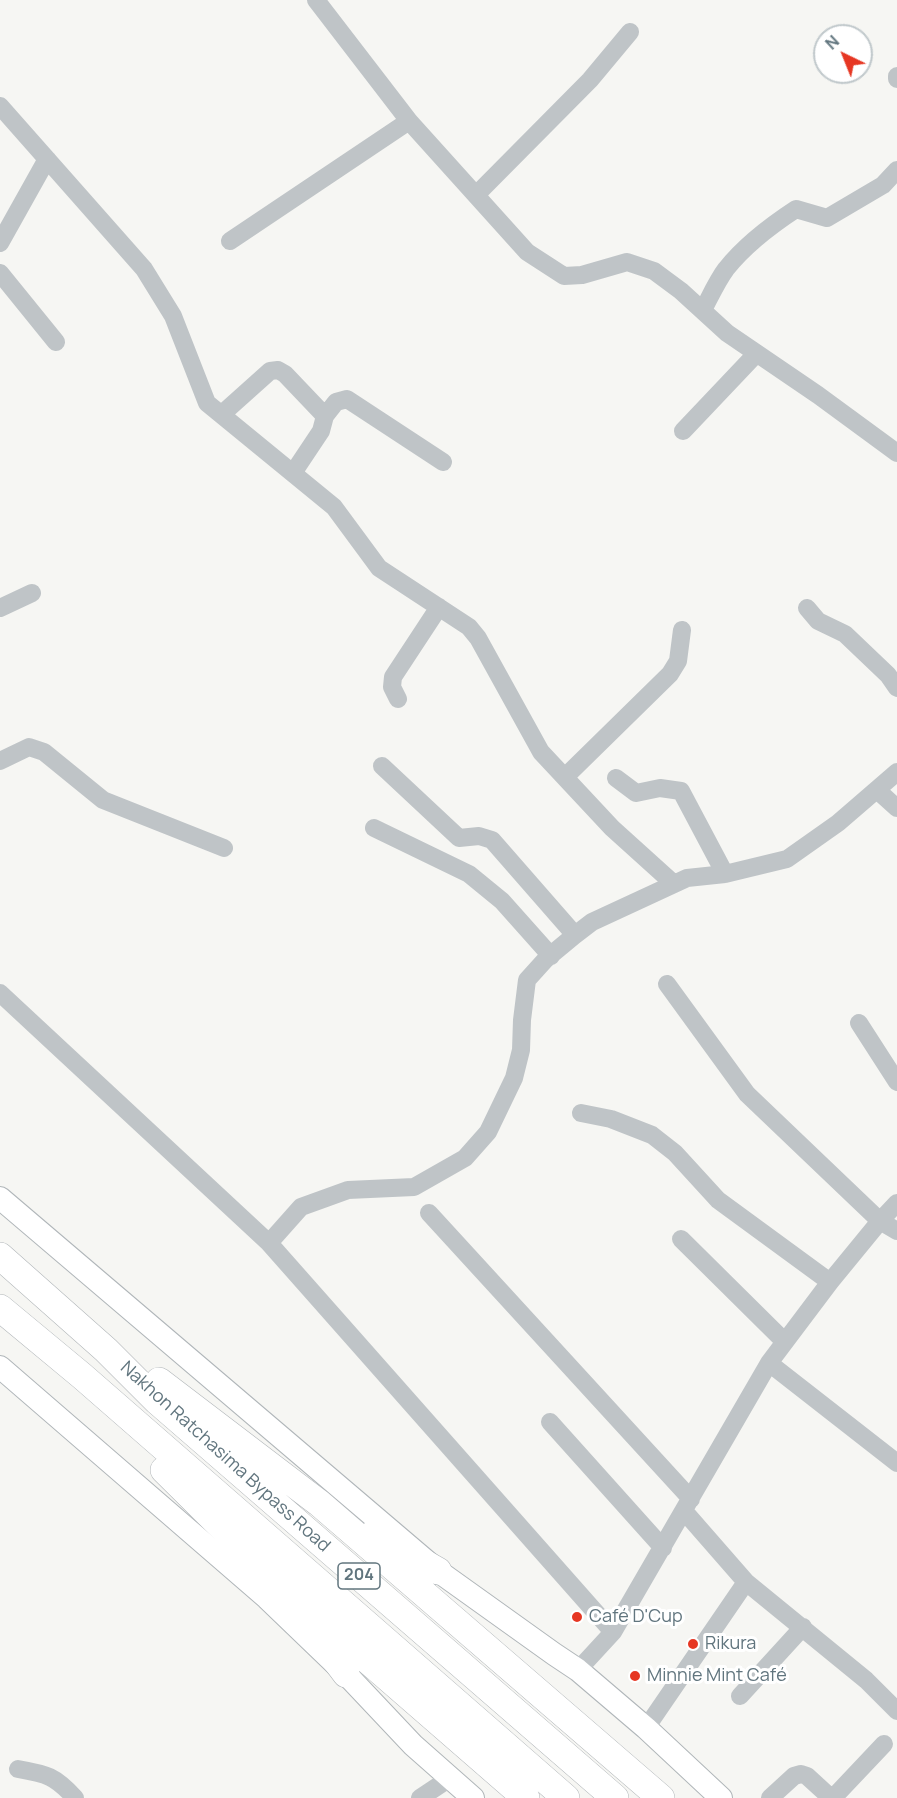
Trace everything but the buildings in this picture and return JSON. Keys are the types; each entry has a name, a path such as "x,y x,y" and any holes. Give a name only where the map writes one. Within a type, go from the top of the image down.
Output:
{"highway":[{"name":"Nakhon Ratchasima Bypass Road","path":"0,1256 106,1350 157,1401 615,1798"},
{"name":"Nakhon Ratchasima Bypass Road","path":"0,1308 82,1376 566,1798"},
{"path":"106,1350 165,1385 319,1503 661,1798"},
{"path":"82,1376 146,1452 273,1578 526,1798"},
{"path":"319,1503 438,1571"},
{"path":"273,1578 346,1674"}],"main road":[{"path":"0,1198 438,1571 578,1670 646,1728 721,1798"},
{"path":"0,1367 267,1598 346,1674 413,1745 473,1798"}],"street":[{"path":"316,0 409,121 527,252 564,276 582,275 627,262 654,272 756,354 818,395 897,453"},
{"path":"476,195 590,80 630,32"},
{"path":"0,106 144,269 173,316 207,403 334,507 379,568 468,627 478,638 542,752 612,828 674,884"},
{"path":"230,241 409,121"},
{"path":"0,243 47,159"},
{"path":"703,310 725,271 752,241 775,223 796,209 827,218 883,184 897,170"},
{"path":"0,273 56,342"},
{"path":"683,431 756,354"},
{"path":"222,414 270,371 278,370 285,374 324,416"},
{"path":"293,473 321,431 324,416 336,402 347,399 443,462"},
{"path":"0,608 32,593"},
{"path":"398,699 392,687 393,677 439,608"},
{"path":"807,608 819,621 845,634 888,675 897,688"},
{"path":"565,777 670,674 678,661 682,630"},
{"path":"0,761 29,747 44,752 103,800 224,848"},
{"path":"382,766 459,837 479,836 492,840 575,934"},
{"path":"269,1243 301,1207 348,1190 414,1187 465,1158 488,1132 514,1078 522,1050 522,1020 527,980 575,934 592,922 687,878 725,874 787,859 838,823 897,772"},
{"path":"616,778 636,793 660,788 681,792 725,874"},
{"path":"877,790 897,808"},
{"path":"374,828 469,874 502,901 550,956"},
{"path":"668,984 747,1094 880,1221 897,1231"},
{"path":"0,993 269,1243 613,1632"},
{"path":"859,1023 897,1082"},
{"path":"581,1113 611,1119 652,1135 675,1153 718,1200 830,1282"},
{"path":"578,1670 613,1632 769,1363 830,1282 897,1203"},
{"path":"429,1213 688,1505 746,1582 866,1680 897,1711"},
{"path":"681,1239 785,1342"},
{"path":"769,1363 897,1463"},
{"path":"550,1422 663,1548"},
{"path":"646,1728 746,1582"},
{"path":"740,1696 803,1627"},
{"path":"770,1798 794,1776 801,1774 807,1776 832,1798 884,1744"},
{"path":"18,1769 43,1773 61,1783 75,1798"},
{"path":"420,1798 450,1778"}],"place":[{"name":"Café D'Cup","path":"577,1617"},
{"name":"Rikura","path":"693,1644"},
{"name":"Minnie Mint Café","path":"635,1676"}]}
